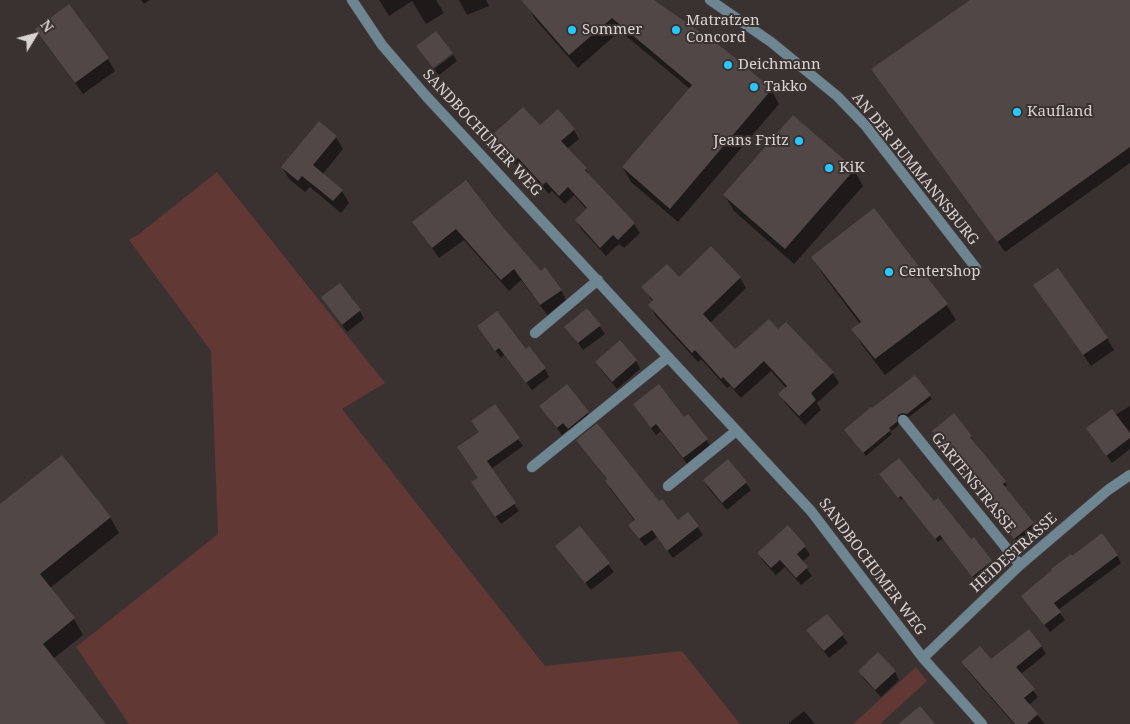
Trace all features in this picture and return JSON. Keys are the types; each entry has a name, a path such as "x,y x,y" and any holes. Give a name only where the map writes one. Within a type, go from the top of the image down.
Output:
{"street":[{"name":"SANDBOCHUMER WEG","path":"352,0 382,45 421,91 811,511 923,658 982,724"},
{"name":"AN DER BUMMANNSBURG","path":"710,0 771,42 837,96 865,125 976,268"},
{"path":"535,332 598,280"},
{"path":"532,467 668,357"},
{"name":"GARTENSTRASSE","path":"902,420 1020,565"},
{"path":"668,486 736,431"},
{"name":"HEIDESTRASSE","path":"923,658 1020,565 1108,490 1130,475"}],"shaded area":[{"path":"217,172 385,383 342,409 545,666 682,651 740,724 129,724 76,647 218,534 211,351 129,240"},
{"path":"916,667 927,681 880,724 853,724"}],"building":[{"path":"521,0 654,0 723,48 772,89 670,209 622,167 692,85 612,18 569,55"},
{"name":"Kaufland","path":"970,0 1130,0 1130,147 997,242 871,69"},
{"path":"69,4 109,58 75,83 35,29"},
{"path":"436,31 453,53 433,68 416,46"},
{"path":"523,107 540,125 558,109 575,129 561,141 587,168 585,170 635,223 618,240 613,235 600,248 575,220 587,208 568,187 559,196 546,182 543,185 518,158 515,161 491,136"},
{"path":"793,115 855,169 785,249 723,195"},
{"path":"319,121 337,136 313,165 343,190 333,201 302,176 298,181 281,167"},
{"path":"466,180 495,218 541,271 545,267 562,290 540,305 514,269 501,280 456,229 432,248 412,222"},
{"path":"874,208 948,304 875,359 851,329 861,322 811,257"},
{"path":"711,246 741,277 703,314 735,349 769,319 778,329 786,322 834,372 811,393 816,400 799,416 778,394 787,386 764,361 734,389 723,377 721,379 695,350 692,353 648,305 653,300 641,287 667,264 679,277"},
{"path":"1058,268 1108,338 1083,355 1033,285"},
{"path":"340,283 361,310 342,325 321,297"},
{"path":"587,308 601,325 578,343 564,327"},
{"path":"497,311 526,349 529,346 546,368 526,383 499,348 495,351 477,326"},
{"path":"620,340 637,360 612,382 595,362"},
{"path":"915,375 931,395 907,414 902,413 898,415 897,422 889,428 891,430 863,453 844,430 871,407"},
{"path":"567,384 589,412 568,429 563,423 557,428 539,406"},
{"path":"659,384 684,417 688,414 708,439 683,458 656,424 651,428 633,404"},
{"path":"495,404 520,438 487,461 516,503 495,517 471,482 478,478 457,447 479,432 471,421"},
{"path":"1112,409 1130,433 1130,438 1106,456 1086,428"},
{"path":"954,413 972,436 970,437 1006,481 1003,484 1034,523 1014,539 994,514 997,511 932,431"},
{"path":"597,423 659,501 662,499 678,520 688,512 699,526 667,551 652,530 639,539 628,525 635,520 605,481 607,479 576,440"},
{"path":"62,455 111,517 40,574 75,618 43,644 106,724 0,724 0,504"},
{"path":"899,458 934,501 938,498 971,539 974,537 992,561 972,577 940,535 935,539 901,496 898,498 879,474"},
{"path":"728,459 747,482 722,503 703,480"},
{"path":"788,525 806,546 797,554 808,567 796,578 780,560 771,568 757,553"},
{"path":"580,526 610,563 585,583 555,546"},
{"path":"1102,533 1118,555 1054,603 1061,612 1044,625 1021,596 1051,569"},
{"path":"827,614 844,634 824,651 806,630"},
{"path":"1029,629 1042,646 1016,667 1035,689 1024,698 1038,714 1027,724 1015,724 961,662 980,646 991,659"},
{"path":"878,652 896,671 875,690 858,671"},
{"path":"920,706 935,724 898,724"}],"place":[{"name":"Sommer","path":"572,30"},
{"name":"Matratzen Concord","path":"676,30"},
{"name":"Deichmann","path":"728,65"},
{"name":"Takko","path":"754,87"},
{"name":"Kaufland","path":"1017,112"},
{"name":"Jeans Fritz","path":"799,141"},
{"name":"KiK","path":"829,168"},
{"name":"Centershop","path":"889,272"}]}
